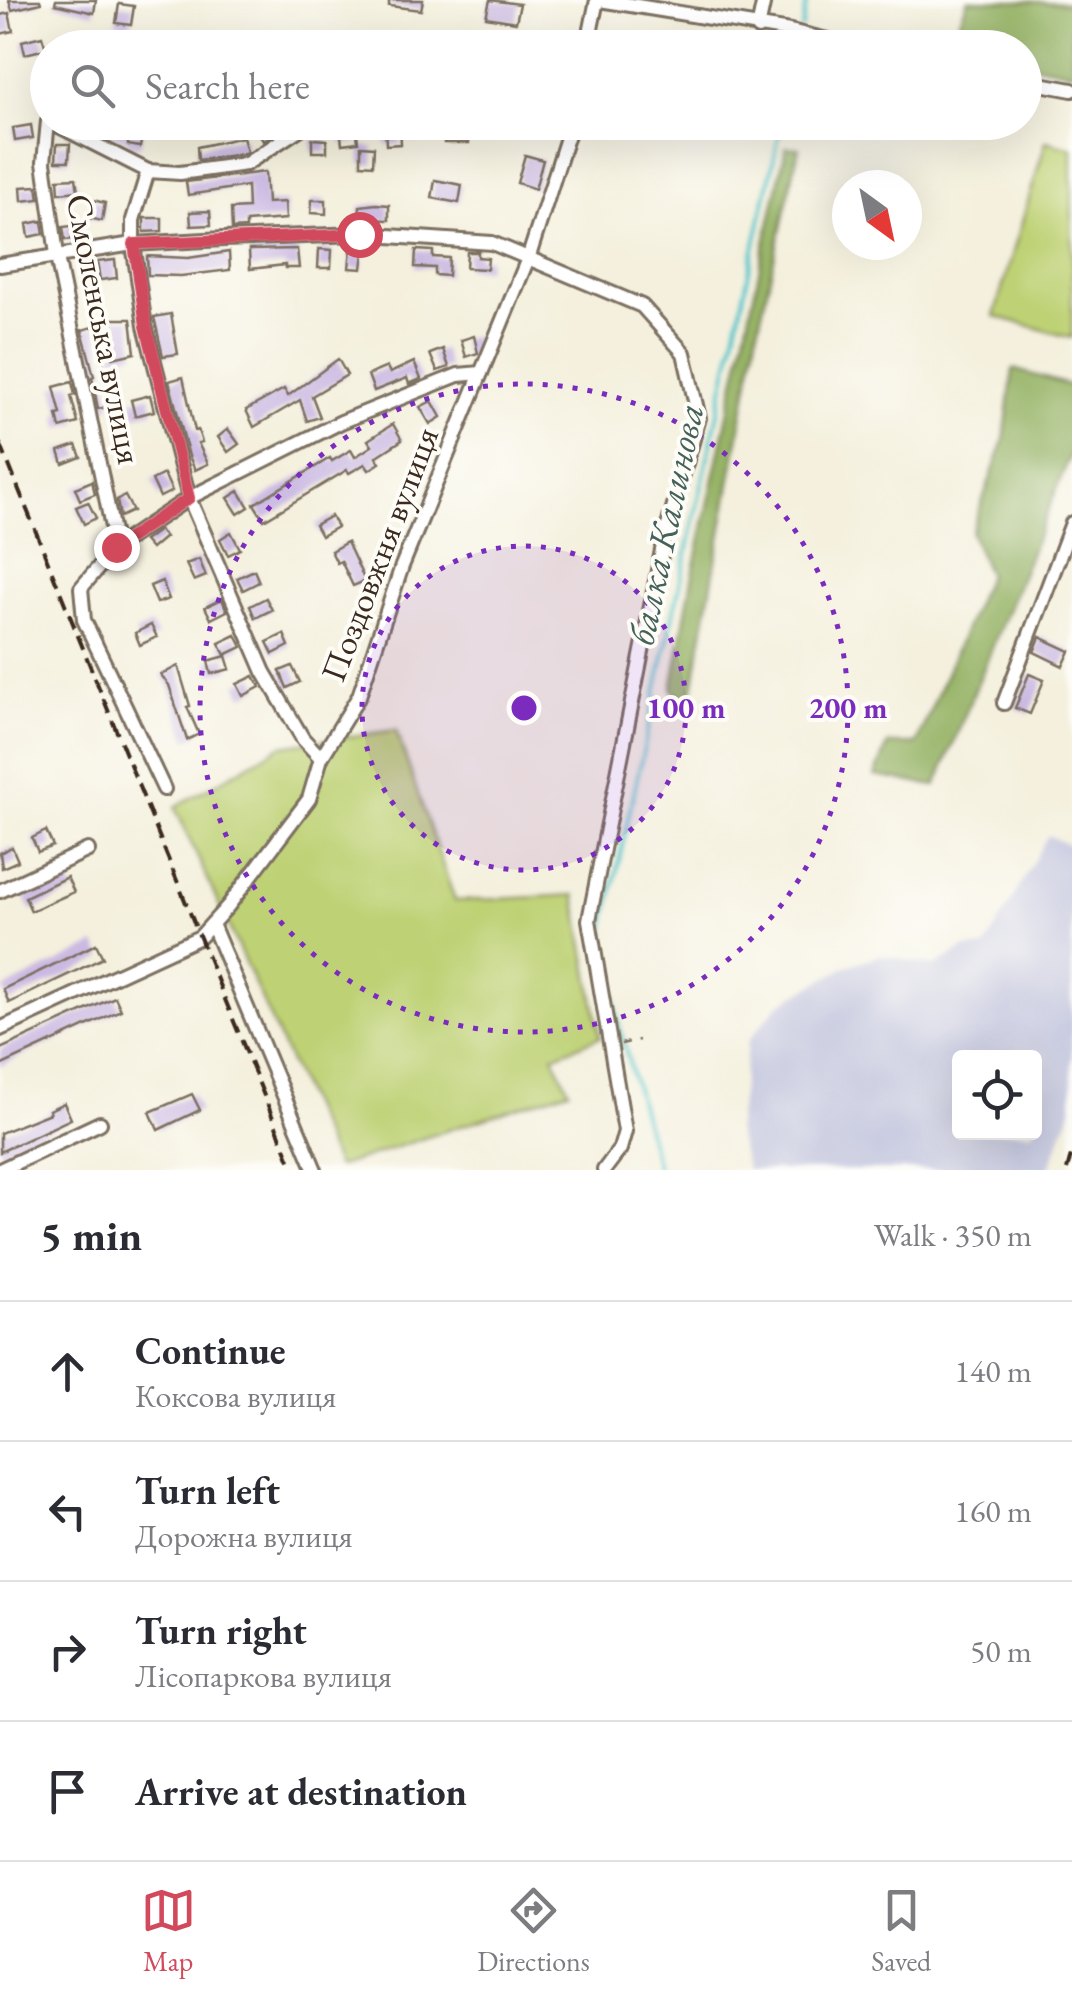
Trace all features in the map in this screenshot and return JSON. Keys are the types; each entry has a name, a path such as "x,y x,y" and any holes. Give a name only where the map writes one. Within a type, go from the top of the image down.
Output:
{"street":[{"path":"591,30 598,0 774,30"},
{"path":"758,28 764,0"},
{"path":"1042,84 1072,90"},
{"name":"Смоленська вулиця","path":"47,140 44,162 57,254 116,547"},
{"path":"87,140 148,171 180,174 246,164 283,140"},
{"name":"Поздовжня вулиця","path":"0,1029 200,937 308,799 321,758 359,696 402,566 529,256 566,140"},
{"path":"148,171 133,220 134,244 146,326 189,498 264,672 303,739 321,758"},
{"path":"0,265 134,244 359,234 492,243 642,306 684,353 699,418 664,540 589,920 625,1131 620,1148 604,1170"},
{"path":"164,788 84,620 81,588 116,547 189,498 341,422 458,375 481,373"},
{"path":"1004,703 1072,523"},
{"path":"0,892 88,850"},
{"path":"212,924 314,1170"},
{"path":"0,1170 100,1123"}],"path":[{"path":"613,1046 639,1040"}],"shaded area":[{"path":"1048,835 1072,847 1072,1107 1049,1170 747,1170 736,1131 748,1041 779,1004 847,966 880,955 935,966 965,948 985,948"}],"green space":[{"path":"968,0 1072,3 1072,72 1042,66 1042,30 956,30"},
{"path":"1046,141 1072,148 1072,338 994,316"},
{"path":"786,147 799,148 758,330 689,710 672,689 691,583"},
{"path":"1013,369 1072,386 1072,451 936,786 875,776 888,744 916,744 988,575 971,533 1004,440"},
{"path":"396,730 455,901 575,895 600,1037 553,1056 569,1090 337,1167 175,807 281,746"}],"building":[{"path":"9,0 40,0 41,3 12,10"},
{"path":"56,0 96,0 94,13 55,4"},
{"path":"389,0 423,0 421,10 389,6"},
{"path":"490,0 520,4 516,22 486,17"},
{"path":"119,4 134,6 131,25 116,23"},
{"path":"9,13 13,31 0,34 0,15"},
{"path":"30,39 30,53 25,54 22,41"},
{"path":"30,125 30,138 15,141 13,128"},
{"path":"128,140 142,140 140,147 128,145"},
{"path":"244,140 247,152 198,160 197,147"},
{"path":"312,140 327,140 327,152 312,152"},
{"path":"386,140 401,140 401,144 386,145"},
{"path":"444,140 469,140 469,143"},
{"path":"57,144 70,144 69,161 56,161"},
{"path":"361,146 374,147 373,165 361,164"},
{"path":"525,155 543,160 535,189 517,183"},
{"path":"265,172 267,203 285,202 286,219 246,222 246,228 232,229 231,209 248,208 247,186 188,195 186,182"},
{"path":"76,178 78,191 59,193 58,179"},
{"path":"435,180 462,185 459,203 432,198"},
{"path":"37,186 39,199 22,201 21,187"},
{"path":"93,200 105,203 102,221 89,218"},
{"path":"312,200 326,200 326,214 311,213"},
{"path":"389,205 389,220 359,219 360,206"},
{"path":"210,211 211,225 191,226 190,212"},
{"path":"144,218 162,218 162,231 144,232"},
{"path":"42,221 44,234 29,237 27,224"},
{"path":"81,225 82,238 65,240 63,227"},
{"path":"297,249 299,268 285,265 250,269 249,250"},
{"path":"319,249 332,250 331,268 318,268"},
{"path":"351,249 364,251 362,269 349,268"},
{"path":"416,250 433,251 433,257 449,258 448,276 435,275 435,268 415,267"},
{"path":"229,252 230,270 181,276 148,275 147,256 188,258"},
{"path":"467,252 478,252 478,257 488,258 487,269 466,268"},
{"path":"115,260 117,278 100,280 97,262"},
{"path":"171,314 178,354 163,356 154,317"},
{"path":"112,319 131,319 135,353 113,358"},
{"path":"96,326 111,406 98,409 82,330"},
{"path":"474,336 478,353 466,357 461,340"},
{"path":"443,349 449,367 437,371 430,354"},
{"path":"338,359 347,375 312,396 320,417 307,421 300,400 254,427 246,410 284,389 288,396"},
{"path":"414,362 421,379 409,384 407,378 374,391 368,375 387,367 390,373"},
{"path":"183,377 195,431 198,430 202,442 198,443 208,464 195,470 169,381"},
{"path":"72,382 75,395 71,396 78,423 60,428 57,415 61,414 54,387"},
{"path":"150,395 154,411 135,416 131,400"},
{"path":"432,401 441,417 430,424 420,407"},
{"path":"393,424 402,440 376,457 380,463 369,470 365,464 349,473 347,470 264,520 254,504 330,458 332,461 351,450 355,457 372,446 368,440"},
{"path":"228,429 239,444 228,452 218,437"},
{"path":"76,445 81,457 63,464 59,451"},
{"path":"164,474 172,491 160,497 152,480"},
{"path":"92,481 95,494 80,500 75,488"},
{"path":"239,491 249,507 238,514 228,498"},
{"path":"125,496 133,511 120,517 117,500"},
{"path":"88,502 96,518 84,524 76,507"},
{"path":"331,516 337,527 321,536 315,525"},
{"path":"159,530 165,537 151,549 144,541"},
{"path":"231,532 240,549 228,555 220,539"},
{"path":"347,542 365,581 353,586 341,561 337,563 331,551"},
{"path":"199,559 206,576 194,581 186,564"},
{"path":"254,570 259,582 243,590 237,578"},
{"path":"162,581 169,599 157,603 150,586"},
{"path":"266,598 272,610 255,618 250,606"},
{"path":"222,599 227,611 211,619 205,607"},
{"path":"151,625 157,637 140,645 135,633"},
{"path":"284,634 289,646 273,654 267,642"},
{"path":"236,635 242,647 225,655 219,643"},
{"path":"1040,637 1070,651 1063,666 1034,652"},
{"path":"226,656 230,669 211,674 208,661"},
{"path":"178,666 190,706 187,707 199,734 187,740 169,685 161,675"},
{"path":"292,666 300,682 287,688 280,671"},
{"path":"1029,674 1044,680 1030,714 1015,708"},
{"path":"254,676 260,687 243,696 237,684"},
{"path":"46,831 53,846 38,852 32,838"},
{"path":"12,847 18,861 2,868 0,853"},
{"path":"67,877 74,892 31,911 25,897"},
{"path":"96,944 103,958 9,1003 3,989"},
{"path":"115,997 121,1010 0,1066 0,1049"},
{"path":"192,1094 200,1110 158,1130 150,1112"},
{"path":"64,1103 71,1119 0,1152 0,1133 50,1113 49,1110"}],"waterway":[{"name":"балка Калинова","path":"802,28 807,0"},
{"name":"балка Калинова","path":"658,1170 617,1018 603,933 778,140"}],"railway":[{"path":"0,443 294,1170"},
{"path":"1067,1170 1072,1152"}],"route":[{"path":"116,547 189,498 146,326 134,244 359,234"}]}
